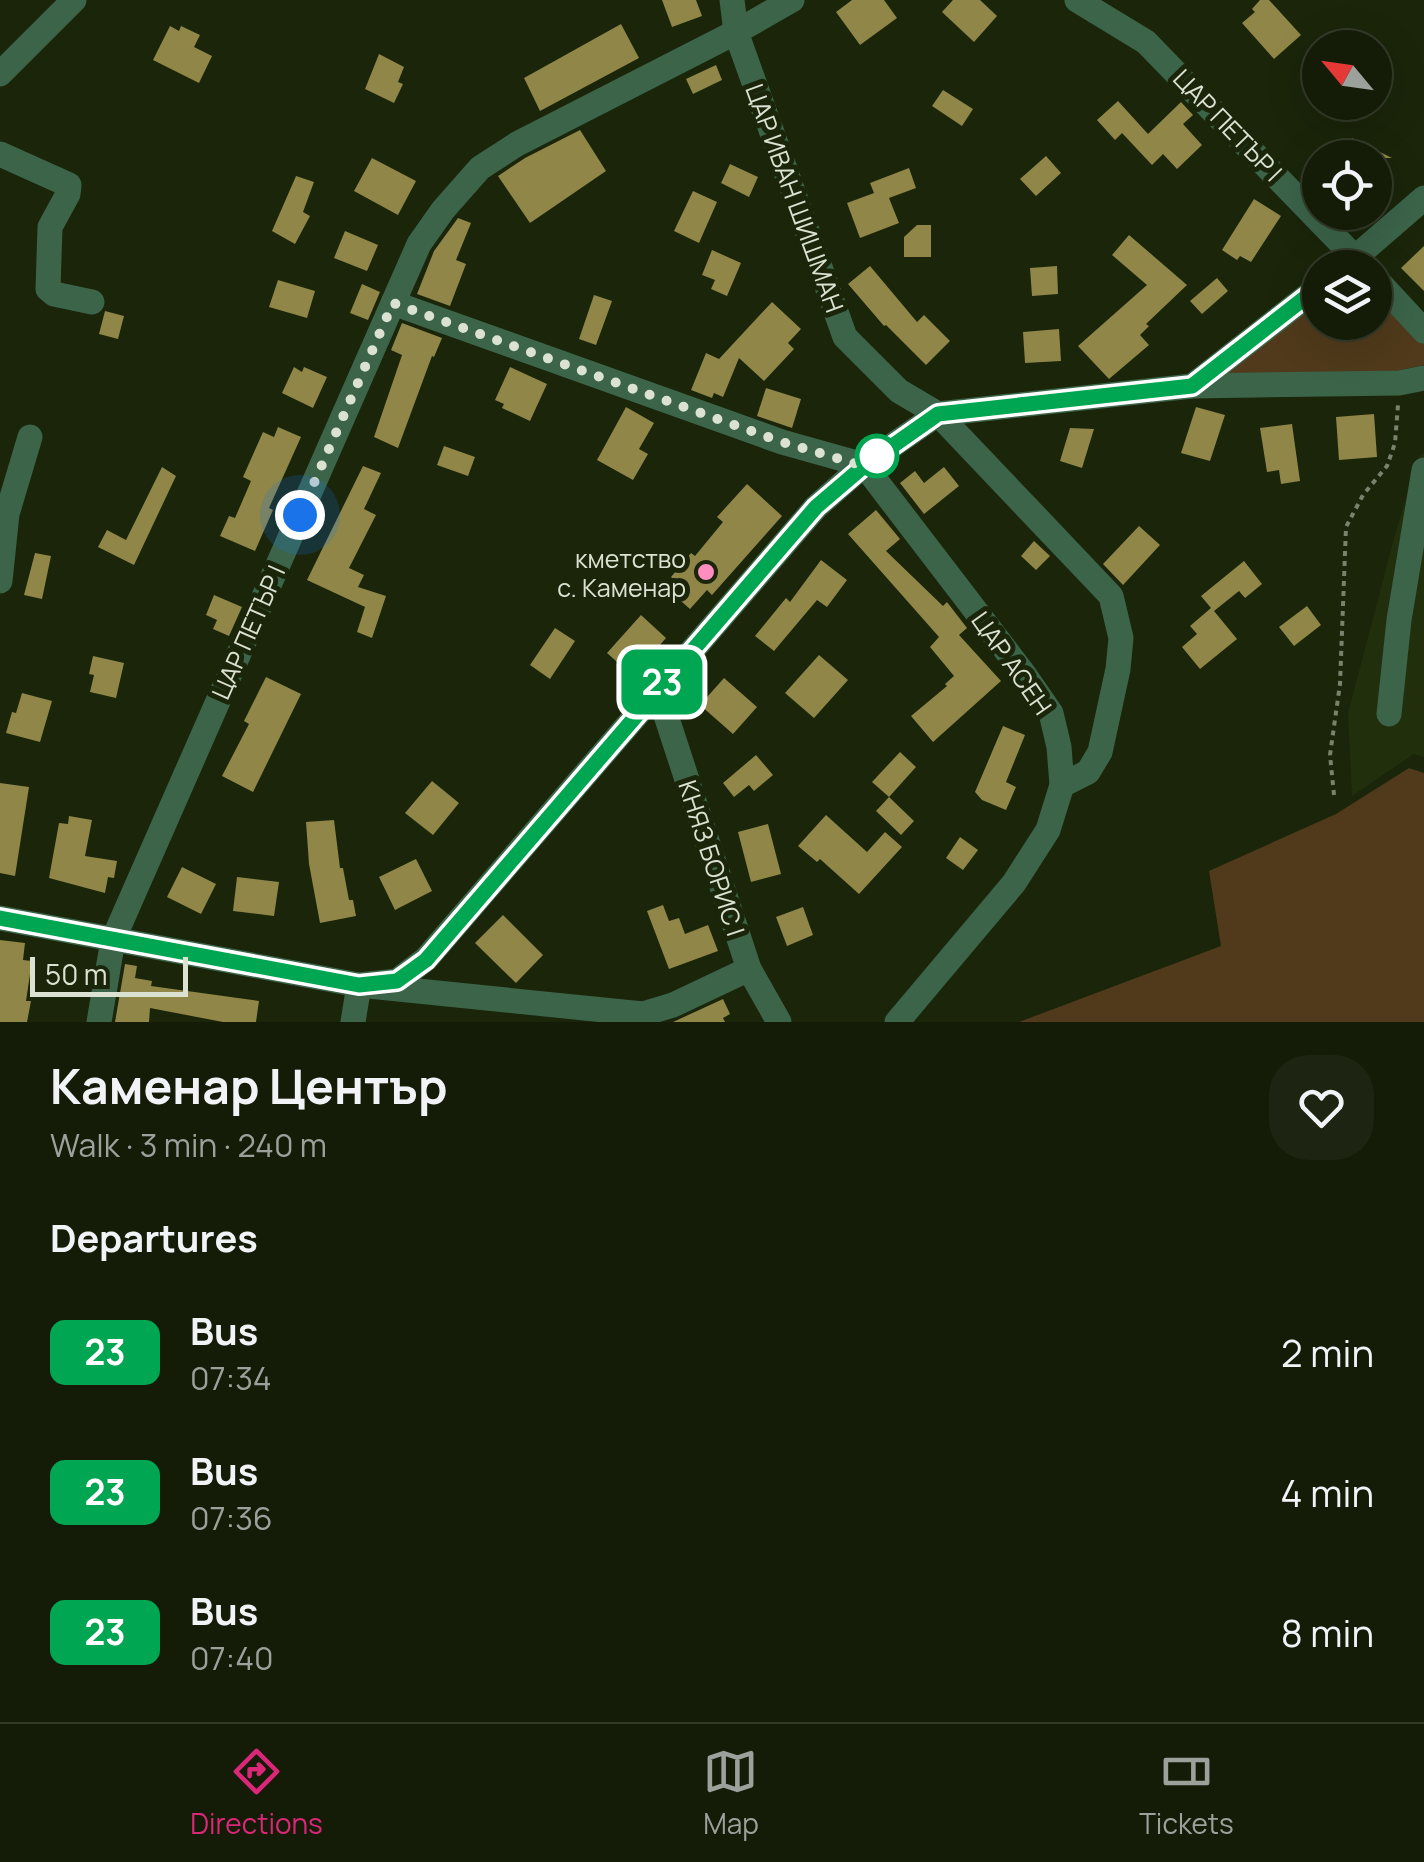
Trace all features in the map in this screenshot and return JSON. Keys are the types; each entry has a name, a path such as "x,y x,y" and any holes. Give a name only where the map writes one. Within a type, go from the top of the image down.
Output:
{"street":[{"path":"0,74 74,0"},
{"name":"ЦАР ИВАН ШИШМАН","path":"732,0 736,32 845,337 899,391 938,414 1111,596 1121,638 1100,752 1088,772 1062,785"},
{"name":"ЦАР ПЕТЪР I","path":"100,1022 113,940 418,244 480,168 517,144 792,0"},
{"name":"ЦАР ПЕТЪР I","path":"1078,0 1146,42 1342,250"},
{"path":"0,154 68,185 68,194 50,227 48,288 54,294 92,302"},
{"path":"1370,250 1424,198"},
{"path":"1392,296 1424,330"},
{"path":"1192,386 1302,300"},
{"path":"393,303 782,442 864,466"},
{"path":"359,985 397,981 426,960 515,860 656,688 816,507 864,466 938,414 1192,386 1417,382"},
{"path":"0,581 7,514 30,437"},
{"name":"ЦАР АСЕН","path":"864,466 1050,713 1060,746 1062,785 1048,830 1023,870 897,1022"},
{"path":"1389,714 1399,620 1424,470"},
{"name":"КНЯЗ БОРИС I","path":"656,688 749,968 779,1022"},
{"path":"0,918 359,985 643,1014 674,1004 749,968"},
{"path":"354,1022 359,985"}],"path":[{"path":"1334,795 1330,754 1340,684 1346,527 1362,495 1387,466 1417,382"}],"shaded area":[{"path":"1392,309 1424,343 1424,365 1391,372 1225,375 1302,315 1302,340 1392,340"},
{"path":"1424,453 1424,757 1414,754 1352,796 1348,713 1396,531 1420,455"},
{"path":"1409,768 1424,773 1424,1022 1019,1022 1221,946 1209,871 1336,814"}],"building":[{"path":"662,0 696,0 702,16 672,27"},
{"path":"852,0 884,0 897,18 860,45 836,12"},
{"path":"953,0 980,0 997,16 974,42 942,12"},
{"path":"1260,0 1269,0 1301,35 1274,59 1242,23 1255,12 1252,9"},
{"path":"621,24 639,58 540,111 524,78"},
{"path":"170,26 179,31 181,26 200,35 194,47 212,56 199,83 153,60"},
{"path":"379,54 404,67 398,82 403,84 394,103 365,89"},
{"path":"716,65 722,80 693,94 686,79"},
{"path":"943,90 973,109 962,126 932,106"},
{"path":"1118,101 1148,134 1181,102 1193,115 1183,124 1202,145 1177,169 1163,154 1152,165 1122,133 1115,140 1097,120"},
{"path":"580,130 606,171 530,223 498,176"},
{"path":"1046,156 1061,173 1036,196 1020,179"},
{"path":"372,158 416,181 398,215 354,191"},
{"path":"730,164 758,177 749,197 721,183"},
{"path":"909,168 916,188 889,198 899,223 860,238 847,203 874,193 870,183"},
{"path":"296,176 314,182 303,212 310,216 295,244 272,231"},
{"path":"693,191 717,202 699,243 674,231"},
{"path":"1254,199 1281,216 1251,262 1240,256 1237,260 1222,250"},
{"path":"458,218 471,223 456,260 466,264 450,306 417,294 434,251"},
{"path":"917,225 931,225 931,257 904,257 904,237"},
{"path":"345,231 378,245 367,271 334,258"},
{"path":"1129,235 1187,285 1146,324 1149,326 1140,335 1149,345 1109,379 1078,346 1147,285 1112,255"},
{"path":"1424,246 1424,291 1401,268"},
{"path":"712,250 741,263 727,296 711,289 715,280 702,275"},
{"path":"870,266 917,322 924,315 950,341 926,365 884,326 848,284"},
{"path":"1057,266 1058,294 1032,296 1030,268"},
{"path":"1217,278 1228,291 1202,314 1190,301"},
{"path":"278,280 315,291 307,318 269,307"},
{"path":"362,284 380,292 368,320 350,313"},
{"path":"594,295 612,301 596,345 579,339"},
{"path":"772,302 801,329 788,343 794,349 764,381 739,358 723,397 714,393 712,398 691,390 706,353 719,359"},
{"path":"105,311 124,316 118,339 99,334"},
{"path":"402,323 442,338 398,448 374,437 402,355 391,350"},
{"path":"1059,329 1061,361 1025,363 1023,332"},
{"path":"294,367 327,377 313,408 282,393"},
{"path":"510,367 547,384 530,421 502,408 504,404 495,400"},
{"path":"766,388 801,399 792,428 757,416"},
{"path":"626,407 654,423 639,449 648,454 633,480 597,460"},
{"path":"1196,407 1225,415 1210,461 1181,453"},
{"path":"1374,414 1377,457 1339,460 1336,417"},
{"path":"1292,424 1300,481 1281,484 1279,470 1267,472 1260,428"},
{"path":"278,427 301,437 269,508 273,510 255,551 220,536 229,516 235,518 251,481 243,477 263,432 274,437"},
{"path":"1070,428 1094,429 1082,468 1060,461"},
{"path":"444,446 475,457 468,476 437,465"},
{"path":"363,466 381,473 364,509 376,515 349,568 364,575 358,587 386,596 372,638 357,632 365,607 307,580"},
{"path":"162,467 176,476 134,565 98,547 107,530 126,540"},
{"path":"944,467 959,486 924,514 900,483 915,471 924,483"},
{"path":"747,484 782,516 712,595 707,590 690,609 667,589 674,580 671,577 691,553 695,556 723,522 717,517"},
{"path":"876,510 900,539 886,551 943,606 947,602 967,628 959,635 1001,681 933,742 911,716 954,676 930,647 939,637 848,534"},
{"path":"1139,526 1160,545 1123,585 1103,564"},
{"path":"1034,541 1050,556 1036,570 1021,556"},
{"path":"35,553 51,556 42,599 24,595"},
{"path":"821,560 847,580 827,607 817,600 774,651 755,636 786,598 790,602"},
{"path":"1244,561 1262,584 1245,598 1239,591 1214,611 1237,639 1200,669 1182,647 1197,634 1190,626 1211,608 1201,596"},
{"path":"214,595 242,607 229,636 213,629 217,620 206,615"},
{"path":"1307,606 1321,625 1294,646 1279,627"},
{"path":"641,615 666,638 633,676 607,653"},
{"path":"555,628 575,641 550,679 530,665"},
{"path":"819,655 848,680 814,718 785,693"},
{"path":"93,656 124,663 116,698 90,692"},
{"path":"266,677 301,694 253,792 222,776 249,724 244,721"},
{"path":"724,678 757,707 733,734 700,705"},
{"path":"22,693 52,701 40,742 6,733"},
{"path":"1003,726 1025,735 1006,782 1016,787 1006,810 982,800 975,792"},
{"path":"900,752 916,767 889,797 872,782"},
{"path":"756,755 773,775 754,791 749,785 734,797 723,783"},
{"path":"432,781 459,803 433,835 405,813"},
{"path":"0,783 29,787 15,876 0,873"},
{"path":"889,797 914,821 901,835 876,811"},
{"path":"826,815 867,852 885,832 902,847 859,894 820,859 817,862 798,846"},
{"path":"69,816 92,820 85,856 117,861 114,878 108,877 105,893 49,878 59,823 68,824"},
{"path":"334,820 340,868 356,916 320,923 306,822"},
{"path":"768,824 781,874 751,882 738,832"},
{"path":"960,837 978,850 963,870 946,858"},
{"path":"416,859 432,891 395,910 379,877"},
{"path":"182,867 216,884 201,914 167,897"},
{"path":"237,877 279,882 274,916 233,911"},
{"path":"663,905 669,921 679,918 685,934 708,925 718,951 669,969 647,911"},
{"path":"803,907 813,935 787,946 776,917"},
{"path":"503,915 543,955 516,983 475,943"},
{"path":"0,940 25,943 23,960 32,961 27,1022 0,1022"},
{"path":"125,964 137,966 135,978 152,981 151,986 259,1001 256,1022 223,1022 150,1008 149,1022 115,1022"},
{"path":"723,999 730,1014 723,1018 725,1022 673,1022"}],"bus line":[{"name":"23","path":"0,918 359,985 397,981 426,960 515,860 656,688 816,507 864,466 938,414 1192,386 1302,300"}],"place":[{"name":"кметство с. Каменар","path":"706,572"}],"route":[{"path":"300,515 393,303 782,442 864,466 882,452 877,456"}]}
